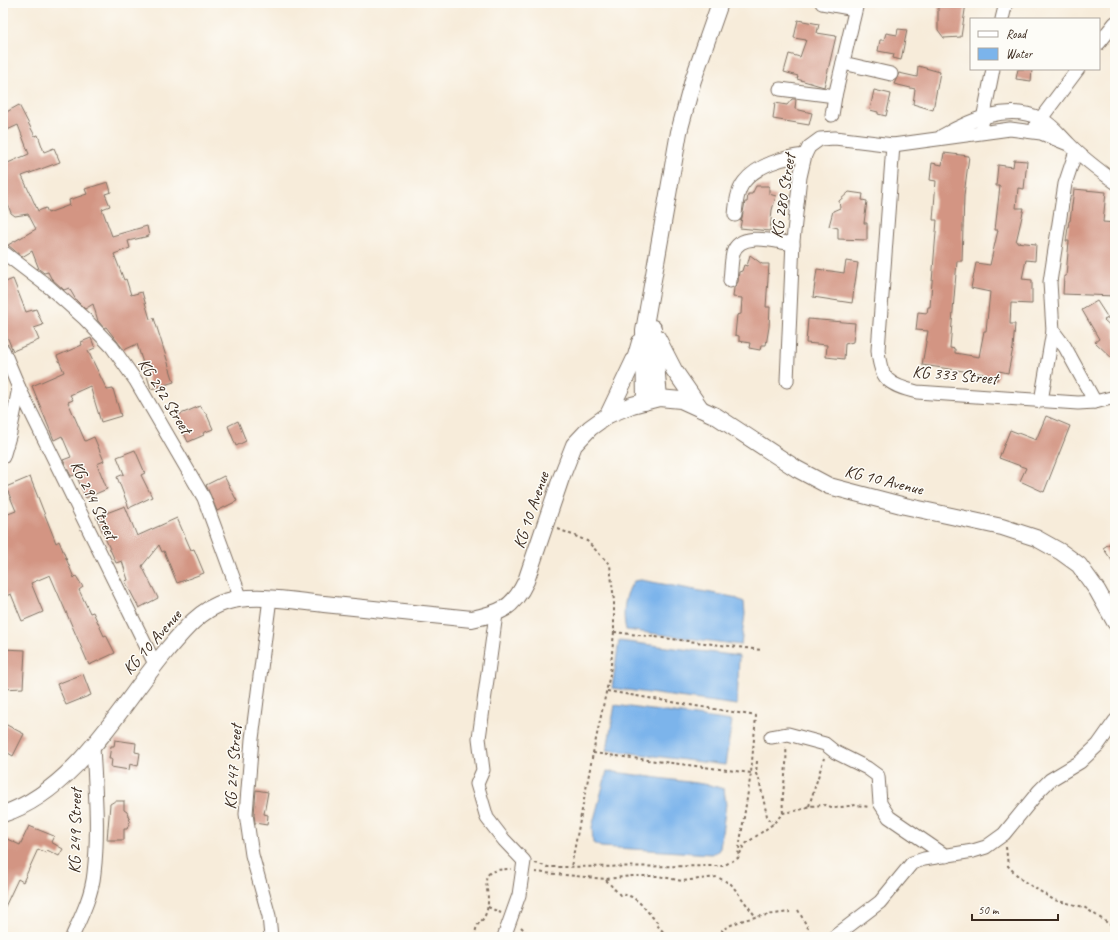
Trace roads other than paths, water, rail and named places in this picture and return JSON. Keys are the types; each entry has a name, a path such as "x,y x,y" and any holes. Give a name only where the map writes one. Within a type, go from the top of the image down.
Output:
{"street":[{"path":"652,400 649,301 679,132 693,80 720,3"},
{"path":"822,3 856,6 832,115"},
{"path":"1002,18 1006,3"},
{"path":"1100,42 1115,23"},
{"path":"843,62 892,74"},
{"path":"986,132 993,70"},
{"path":"1032,131 1077,70"},
{"path":"780,89 835,96"},
{"name":"KG 280 Street","path":"936,139 989,115 1029,115 1041,119 1055,129 1072,147 1115,182"},
{"name":"KG 280 Street","path":"787,381 793,244 800,177 805,155 809,147 820,139 835,138 893,145 1010,129 1032,131 1072,147"},
{"name":"KG 333 Street","path":"893,145 878,350 879,366 884,376 893,384 917,392 1041,401 1096,402 1115,397"},
{"path":"1041,401 1053,331 1050,282 1072,147"},
{"path":"735,215 739,191 743,183 749,177 782,158 805,155"},
{"path":"730,281 733,252 743,241 765,240 793,244"},
{"name":"KG 292 Street","path":"3,252 49,287 85,319 112,347 136,381 204,498 241,599"},
{"path":"649,331 701,409"},
{"path":"608,415 649,331"},
{"path":"1053,331 1065,347 1096,402"},
{"name":"KG 294 Street","path":"3,350 19,388 155,664"},
{"path":"3,457 19,388"},
{"name":"KG 10 Avenue","path":"3,814 20,809 65,778 183,631 205,612 224,602 241,599 270,598 472,619 496,614 506,608 519,596 574,446 590,428 608,415 632,405 652,400 681,400 716,416 797,469 829,486 905,506 1002,528 1036,538 1062,552 1079,565 1097,590 1115,622"},
{"name":"KG 247 Street","path":"270,598 252,739 246,814 252,855 269,916 270,937"},
{"path":"496,614 479,738 483,770 477,784 487,818 523,865 519,895 504,937"},
{"path":"834,937 880,902 912,863 973,851 986,846 1004,834 1039,791 1050,780 1080,762 1098,745 1115,721"},
{"path":"777,736 788,734 826,744 835,752 867,768 878,776 880,803 889,817 946,856"},
{"name":"KG 249 Street","path":"72,937 84,910 94,874 96,817 92,746"}],"water":[{"path":"641,580 733,597 744,602 745,614 741,645 626,630 624,611 626,598 634,581"},
{"path":"619,641 739,656 737,705 612,688"},
{"path":"615,705 732,721 725,765 607,750"},
{"path":"607,771 710,785 724,789 726,804 720,848 717,852 711,854 601,847 593,843 592,827"}]}
